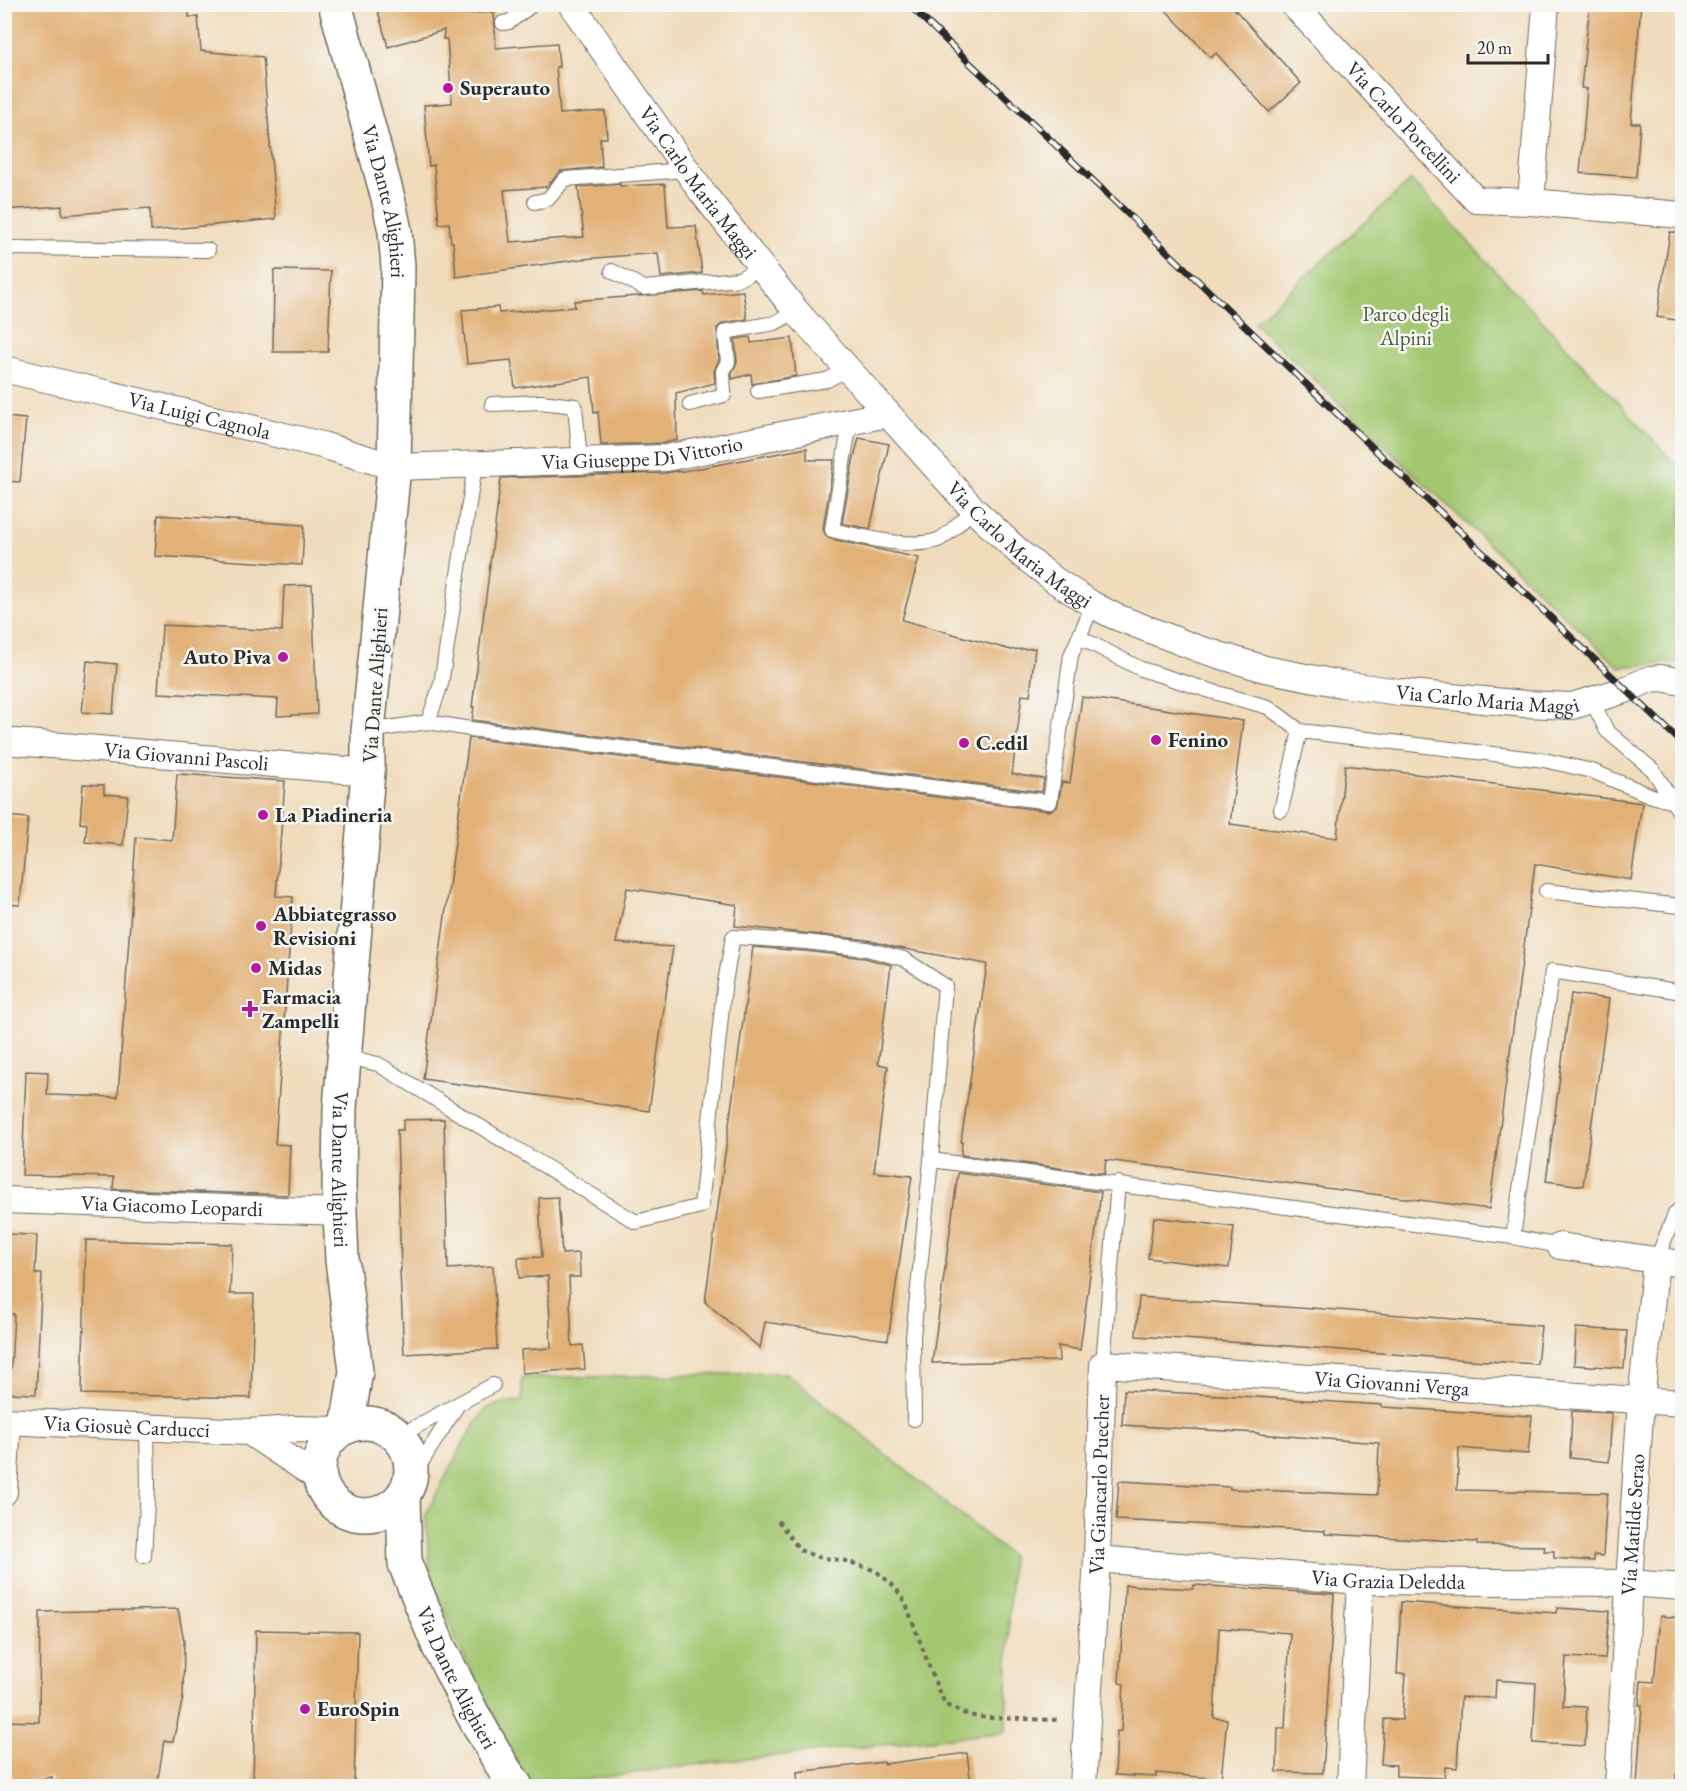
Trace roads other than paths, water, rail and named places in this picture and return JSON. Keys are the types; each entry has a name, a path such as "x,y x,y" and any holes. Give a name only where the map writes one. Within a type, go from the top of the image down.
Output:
{"main road":[{"name":"Via Dante Alighieri","path":"336,4 376,150 395,231 398,276 394,467 368,731 368,772 340,1108 339,1176 342,1260 356,1371 344,1428"},
{"name":"Via Dante Alighieri","path":"356,1371 392,1433"},
{"path":"369,1423 392,1433 408,1452 411,1465 406,1487 392,1506 378,1513 356,1514 348,1513 335,1505 325,1493 320,1479 319,1464 323,1450 330,1439 344,1428 369,1423"},
{"name":"Via Dante Alighieri","path":"405,1564 406,1487"},
{"name":"Via Dante Alighieri","path":"356,1514 405,1564 439,1647 472,1713 516,1786"}],"street":[{"name":"Via Carlo Maria Maggi","path":"571,4 702,192 796,311 973,509 1021,554 1056,581 1093,605 1114,616 1199,649 1265,669 1341,684 1399,692 1572,706 1592,701 1650,679 1661,678 1683,682"},
{"name":"Via Carlo Porcellini","path":"1293,4 1476,200 1683,214"},
{"path":"1531,202 1546,4"},
{"name":"Via Luigi Cagnola","path":"4,369 322,445 394,467"},
{"name":"Via Giuseppe Di Vittorio","path":"394,467 666,459 888,414"},
{"name":"Via Giovanni Pascoli","path":"4,741 368,772"},
{"name":"Via Giacomo Leopardi","path":"4,1200 340,1212"},
{"path":"1560,1246 1683,1264"},
{"name":"Via Matilde Serao","path":"1618,1786 1641,1400 1656,1261"},
{"name":"Via Giovanni Verga","path":"1103,1364 1683,1403"},
{"name":"Via Giancarlo Puecher","path":"1083,1786 1097,1559 1103,1364"},
{"path":"4,1492 6,1421"},
{"name":"Via Giosuè Carducci","path":"6,1421 249,1432 344,1428"},
{"path":"249,1432 320,1479"},
{"name":"Via Grazia Deledda","path":"1097,1559 1360,1581 1629,1583 1683,1587"},
{"path":"1350,1786 1360,1581"}],"lane":[{"path":"503,23 509,22 533,4"},
{"path":"535,202 548,199 565,179 687,170"},
{"path":"4,248 208,250"},
{"path":"612,271 644,288 739,279 761,267"},
{"path":"690,404 724,395 723,371 728,362 725,333 775,323 796,311"},
{"path":"758,392 827,380 848,369"},
{"path":"492,404 541,402 575,406 580,461"},
{"path":"852,421 832,530 878,540 920,543 939,539 973,509"},
{"path":"428,722 441,684 475,465"},
{"path":"368,731 428,722 1050,802 1071,655 1093,605"},
{"path":"1079,637 1142,669 1268,707 1300,731 1544,760 1592,771 1652,796 1674,802"},
{"path":"1592,701 1607,731 1653,770 1683,816"},
{"path":"1281,810 1300,731"},
{"path":"1546,891 1680,906 1683,900"},
{"path":"344,1056 378,1064 636,1222 702,1206 724,988 733,938 806,942 867,949 904,958 945,986 931,1160 913,1337 914,1419"},
{"path":"1513,1237 1552,971 1683,992"},
{"path":"931,1160 1513,1237 1560,1246"},
{"name":"Via Giancarlo Puecher","path":"1103,1364 1118,1183"},
{"path":"1656,1261 1675,1214 1683,1207"},
{"path":"392,1433 493,1385"},
{"path":"406,1487 459,1403"},
{"path":"144,1556 148,1486 147,1428"}],"railway":[{"path":"908,4 1682,743"}],"place":[{"name":"Superauto","path":"448,88"},
{"name":"Auto Piva","path":"283,657"},
{"name":"Fenino","path":"1156,740"},
{"name":"C.edil","path":"964,743"},
{"name":"La Piadineria","path":"263,815"},
{"name":"Abbiategrasso Revisioni","path":"261,926"},
{"name":"Midas","path":"256,968"},
{"name":"Farmacia Zampelli","path":"250,1009"},
{"name":"EuroSpin","path":"305,1709"}],"park label":[{"name":"Parco degli Alpini","path":"1406,326"}]}
